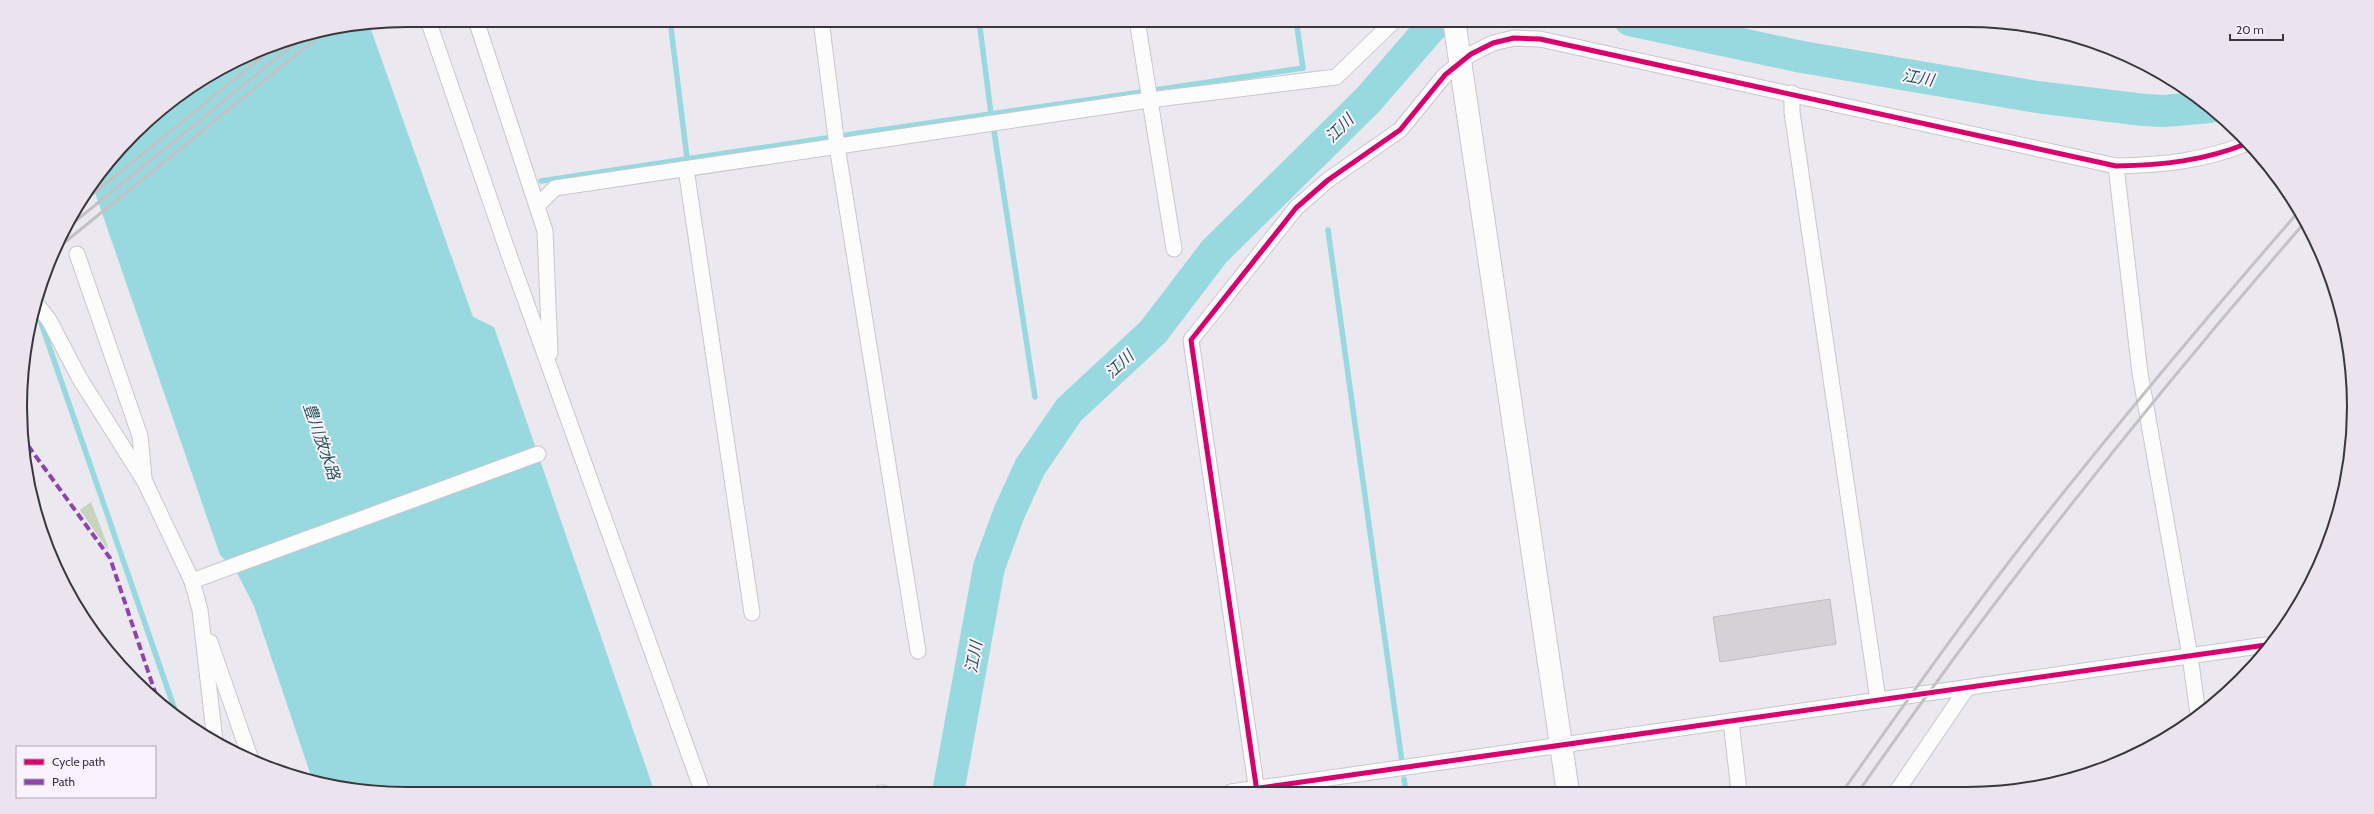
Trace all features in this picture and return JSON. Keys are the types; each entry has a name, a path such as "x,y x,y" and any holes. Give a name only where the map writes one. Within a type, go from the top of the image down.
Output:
{"street":[{"path":"430,27 508,252 701,787"},
{"path":"478,27 538,205 545,231 551,368"},
{"path":"822,27 837,146 918,651"},
{"path":"1138,27 1174,249"},
{"path":"538,205 555,188 1149,100 1336,77 1388,27"},
{"path":"1455,27 1567,787"},
{"path":"1257,787 1191,340 1296,208 1328,180 1400,130 1460,57 1471,54 1493,43 1514,38 1540,39 1792,93 2116,166 2162,165 2222,153 2243,145"},
{"path":"1792,93 1792,112 1878,700"},
{"path":"2116,166 2140,373 2190,656 2197,709"},
{"path":"686,169 752,613"},
{"path":"77,254 140,436 144,482"},
{"path":"40,308 49,320 80,379 144,482 197,580 214,734"},
{"path":"197,580 538,454"},
{"path":"200,610 248,752"},
{"path":"1277,787 2262,646"},
{"path":"1900,787 1967,688"},
{"path":"1731,721 1739,787"}],"green space":[{"path":"91,502 107,544 108,550 80,510"}],"water":[{"name":"豊川放水路","path":"371,29 473,317 494,327 653,787 407,787 357,784 310,774 254,606 237,573 220,555 95,191 121,156 156,121 196,91 217,78 239,66 285,47 333,34"}],"building":[{"path":"1830,599 1836,644 1720,662 1713,617"}],"waterway":[{"path":"671,27 687,158"},
{"path":"980,27 991,114"},
{"path":"1155,90 1303,68 1297,27"},
{"name":"江川","path":"949,787 989,567 1009,513 1030,467 1069,410 1153,332 1214,252 1368,100 1431,27"},
{"name":"江川","path":"1663,27 1802,57 2037,97 2144,110 2164,111 2200,108"},
{"path":"846,135 1142,92"},
{"path":"994,131 1035,397"},
{"path":"541,181 826,138"},
{"path":"1328,230 1402,762"},
{"path":"38,315 174,706"},
{"path":"1404,779 1405,787"}],"railway":[{"path":"64,243 317,38"},
{"path":"76,221 293,45"},
{"path":"92,195 264,55"},
{"path":"1846,787 1958,630 2029,536 2162,372 2295,216"},
{"path":"1862,787 1911,717 2019,571 2188,359 2301,227"}],"marked path":[{"path":"29,447 110,558 155,692"}],"cycle path":[{"path":"1256,787 1191,340 1296,208 1328,180 1400,130 1445,75 1471,54 1493,43 1514,38 1540,39 2116,166 2150,165 2183,161 2215,154 2243,145"},
{"path":"1266,787 2262,646"}]}
